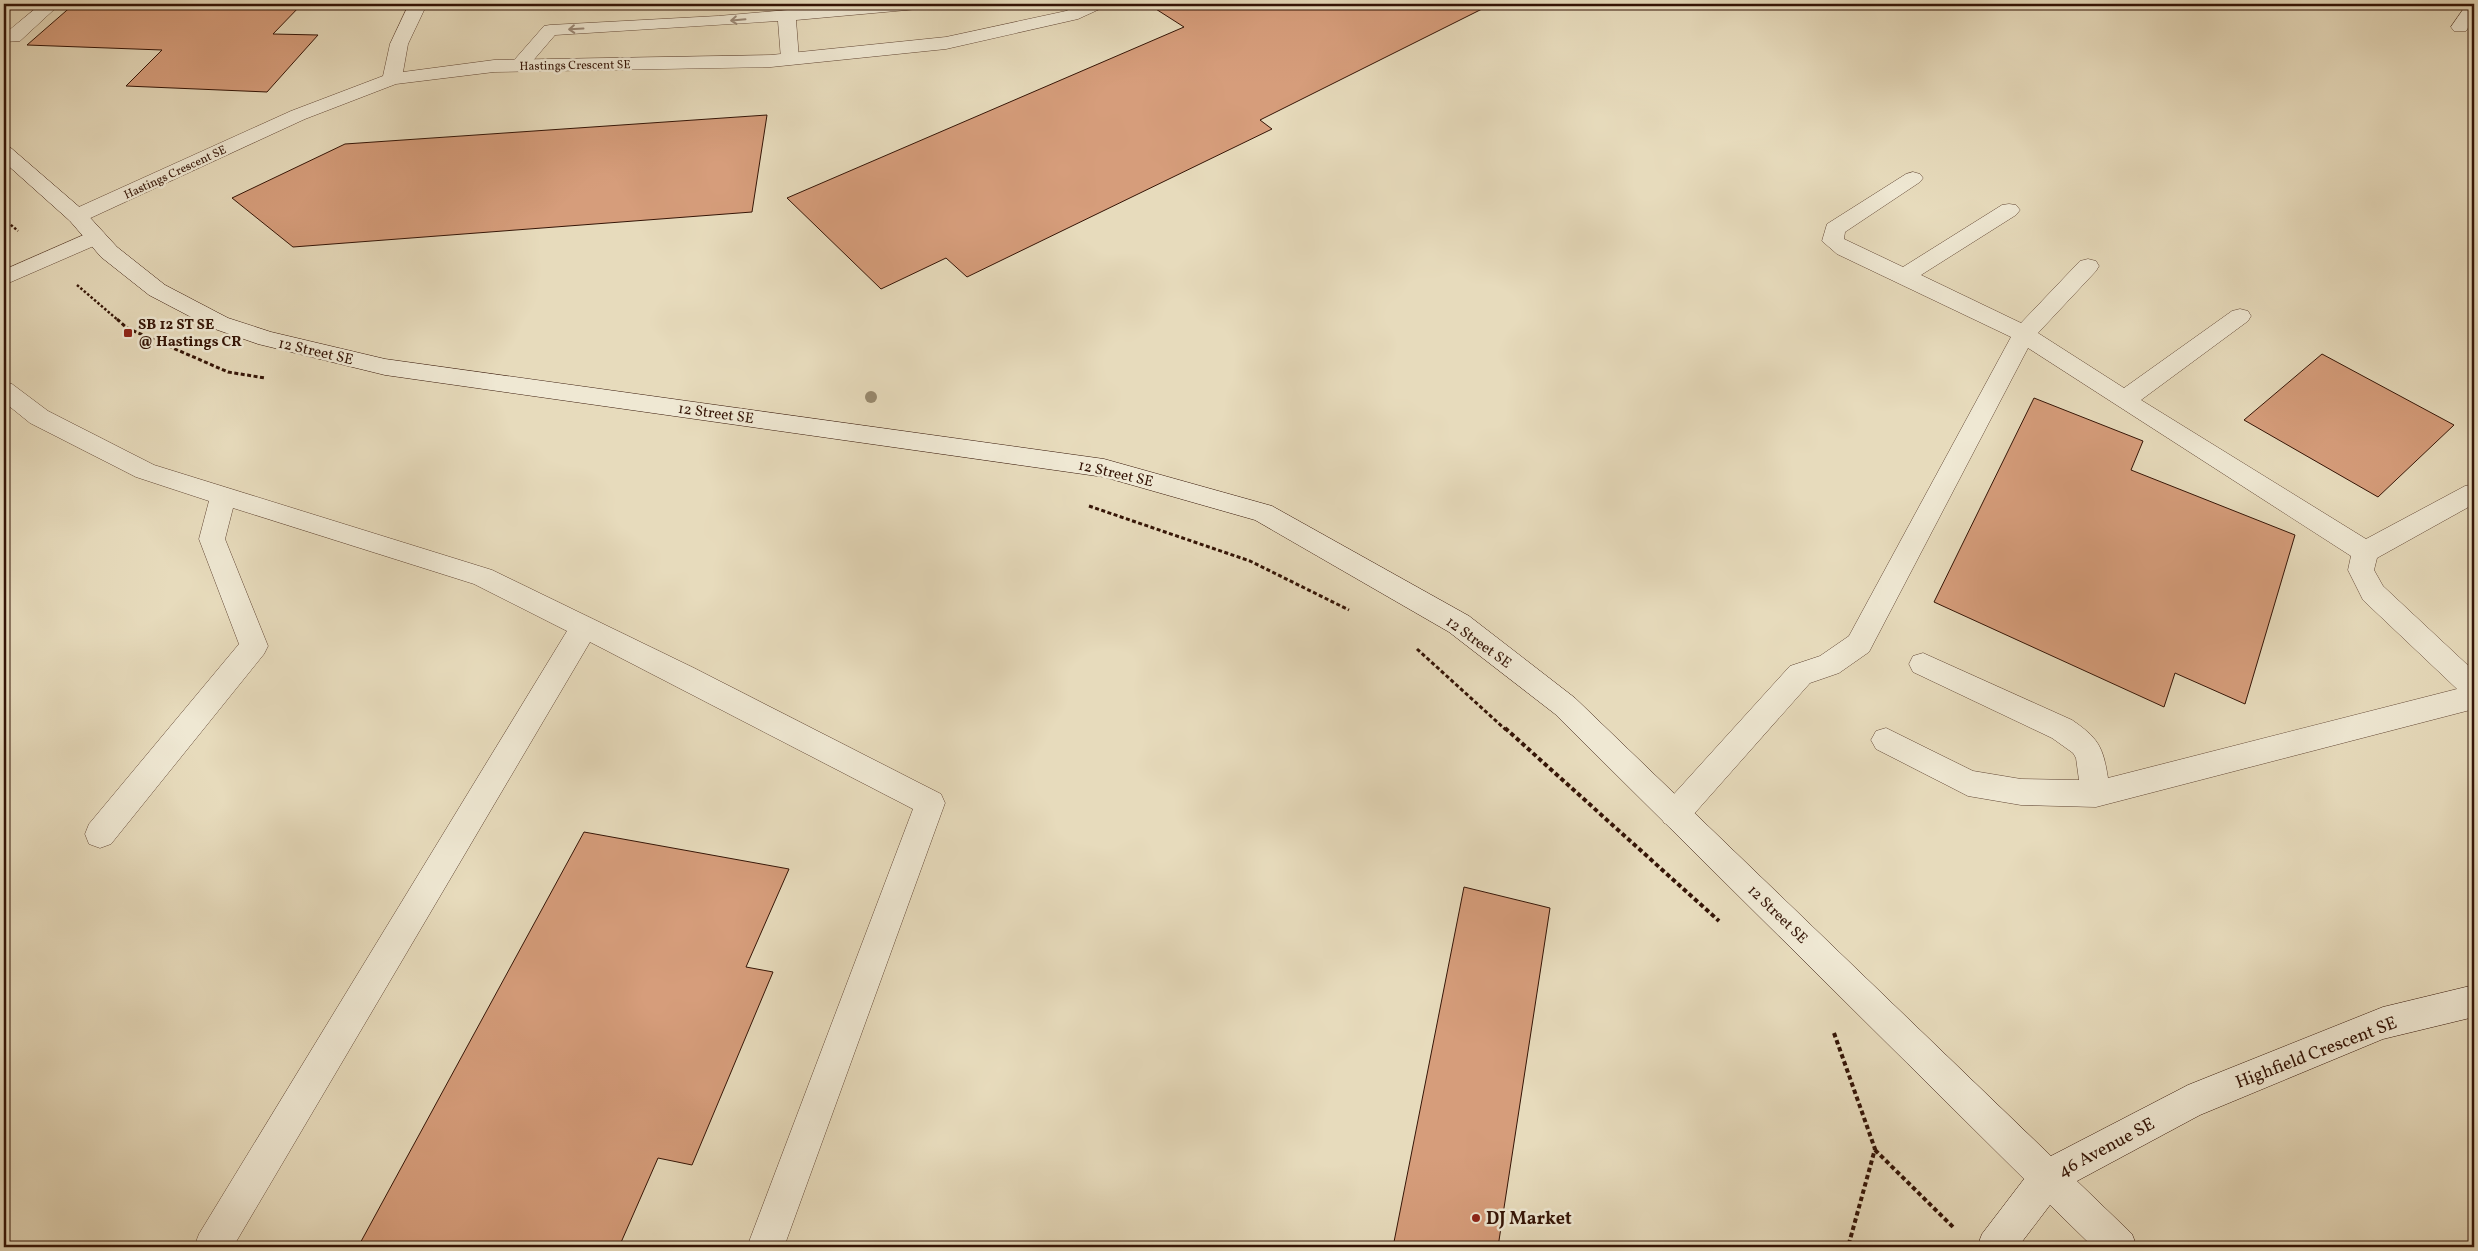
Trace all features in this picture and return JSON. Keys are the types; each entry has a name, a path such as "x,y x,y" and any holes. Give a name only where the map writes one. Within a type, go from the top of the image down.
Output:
{"street":[{"path":"4,37 13,37 51,4"},
{"path":"392,79 399,44 418,4"},
{"path":"518,66 550,30 787,15 918,4"},
{"name":"Hastings Crescent SE","path":"77,216 298,115 392,79 494,66 790,59 946,43 1072,15 1096,4"},
{"path":"2460,27 2474,6"},
{"path":"787,15 790,59"},
{"name":"12 Street SE","path":"4,152 77,216 109,252 156,290 220,322 266,339 385,367 1104,468 1263,512 1459,624 1565,706 2119,1247"},
{"path":"1912,178 1835,229 1833,241 1845,249 2024,334 2124,400 2365,552"},
{"path":"1904,276 2009,210"},
{"path":"4,278 95,237"},
{"path":"1675,814 1800,674 1829,665 1859,644 2024,334 2088,266"},
{"path":"2124,400 2240,316"},
{"path":"4,390 39,417 145,471 484,577 585,626 930,803 766,1247"},
{"path":"2474,493 2365,552 2361,570 2373,593 2474,688"},
{"path":"100,834 254,646 212,539 223,495"},
{"path":"212,1247 585,626"},
{"path":"1923,664 2062,729 2083,744 2090,755 2096,794"},
{"path":"1886,740 1968,783 2021,792 2096,794 2474,697"},
{"name":"Highfield Crescent SE","path":"2188,1102 2383,1023 2474,1001"},
{"name":"46 Avenue SE","path":"1994,1247 2049,1177 2188,1102"}],"path":[{"path":"4,219 16,232 77,216"},
{"path":"45,258 128,328 228,372 267,378"},
{"path":"1087,505 1250,561 1354,612"},
{"path":"1413,645 1720,921"},
{"path":"1833,1029 1875,1149 1959,1233"},
{"path":"1848,1247 1875,1149"}],"building":[{"path":"74,4 302,4 273,34 318,35 267,92 126,86 162,50 27,45"},
{"path":"1148,4 1492,4 1260,120 1272,129 967,277 946,258 881,289 787,198 1184,27"},
{"path":"767,115 752,212 293,247 232,198 345,144"},
{"path":"2322,354 2454,425 2378,497 2244,420"},
{"path":"2034,398 2143,441 2131,470 2295,535 2245,704 2175,673 2164,707 1934,602"},
{"path":"584,832 789,869 746,967 773,972 692,1165 658,1158 619,1247 358,1247"},
{"path":"1464,887 1550,908 1498,1247 1393,1247"}],"place":[{"name":"SB 12 ST SE @ Hastings CR","path":"128,333"},
{"name":"DJ Market","path":"1476,1218"}]}
